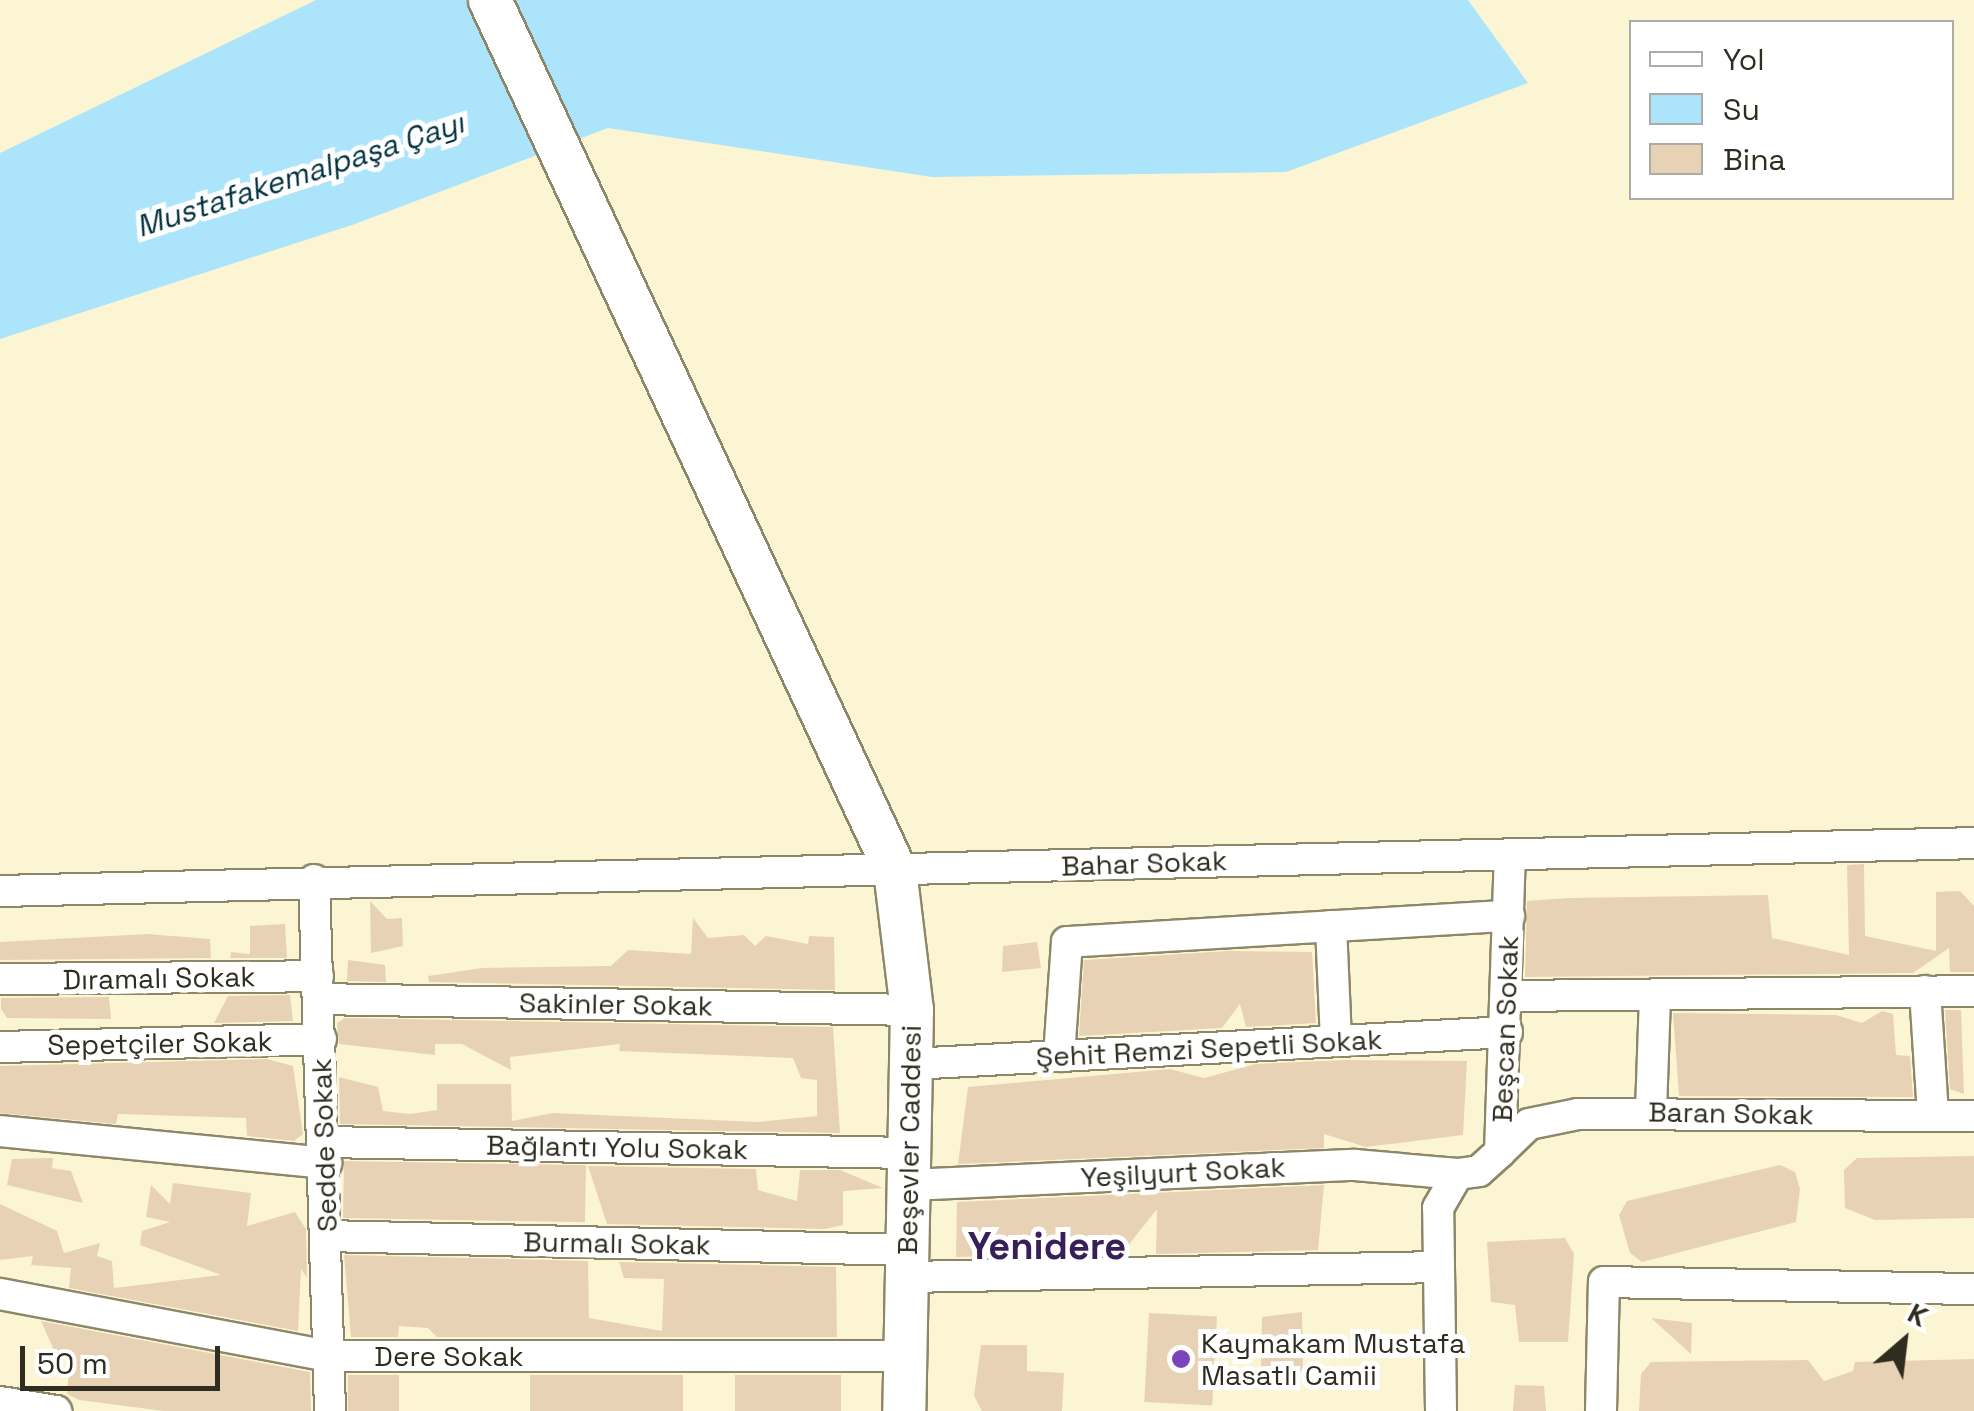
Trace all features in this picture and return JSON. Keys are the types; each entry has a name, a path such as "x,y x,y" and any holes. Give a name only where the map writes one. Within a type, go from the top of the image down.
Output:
{"street":[{"name":"Beşevler Caddesi","path":"490,0 680,420 895,870 912,1010 904,1411"},
{"name":"Bahar Sokak","path":"0,891 314,880 1974,843"},
{"name":"Beşcan Sokak","path":"1458,1174 1479,1171 1500,1152 1510,854"},
{"name":"Sedde Sokak","path":"314,880 326,1152 330,1411"},
{"path":"1059,1056 1067,942 1509,916"},
{"path":"1331,926 1336,1041"},
{"name":"Dıramalı Sokak","path":"0,980 318,988"},
{"name":"Sakinler Sokak","path":"318,988 912,1010"},
{"path":"1925,991 1933,1115"},
{"path":"1508,996 1974,991"},
{"path":"1651,1112 1655,995"},
{"name":"Şehit Remzi Sepetli Sokak","path":"911,1064 1507,1032"},
{"name":"Sepetçiler Sokak","path":"0,1046 321,1039"},
{"name":"Baran Sokak","path":"1500,1152 1529,1124 1651,1112 1974,1116"},
{"name":"Bağlantı Yolu Sokak","path":"0,1131 326,1152 909,1168"},
{"name":"Yeşilyurt Sokak","path":"909,1168 1355,1165 1458,1174"},
{"path":"1441,1411 1438,1208 1458,1174"},
{"name":"Burmalı Sokak","path":"326,1236 907,1264 1438,1267"},
{"path":"1601,1411 1604,1282 1974,1289"},
{"name":"Dere Sokak","path":"0,1294 328,1356 904,1356"},
{"path":"0,1402 56,1411"}],"water":[{"name":"Mustafakemalpaşa Çayı","path":"316,0 1468,0 1528,83 1286,172 932,177 608,128 355,224 0,339 0,153"}],"building":[{"path":"1864,864 1865,936 1936,951 1936,892 1960,891 1974,906 1974,972 1950,972 1949,948 1913,973 1525,977 1527,901 1569,898 1768,895 1772,938 1849,955 1847,865"},
{"path":"370,901 387,919 402,918 403,946 371,953"},
{"path":"693,918 708,938 744,935 755,946 766,936 808,944 809,936 834,937 835,990 429,982 428,976 482,968 611,966 628,950 691,954"},
{"path":"285,924 287,958 230,958 231,952 250,954 250,926"},
{"path":"147,934 210,939 211,958 0,960 0,942"},
{"path":"1037,942 1041,968 1002,972 1003,946"},
{"path":"1228,951 1312,952 1316,1023 1246,1027 1240,1004 1222,1028 1079,1036 1084,960"},
{"path":"348,960 385,965 386,982 347,981"},
{"path":"290,995 293,1021 214,1023 228,996"},
{"path":"109,997 111,1019 7,1018 1,1009 1,998"},
{"path":"1945,1010 1961,1010 1964,1094 1950,1089"},
{"path":"1882,1011 1893,1014 1896,1055 1910,1056 1913,1097 1679,1096 1673,1013 1836,1015 1862,1023"},
{"path":"345,1018 833,1027 840,1133 340,1124 339,1077 378,1087 383,1111 410,1114 437,1110 437,1084 511,1084 512,1121 553,1113 758,1122 817,1116 817,1080 801,1078 793,1058 619,1051 620,1044 510,1057 511,1070 462,1044 435,1044 435,1055 339,1044 337,1023"},
{"path":"267,1059 293,1066 303,1134 294,1141 247,1136 246,1118 118,1114 116,1124 0,1113 0,1066"},
{"path":"1467,1061 1463,1135 1366,1147 1324,1134 1324,1148 958,1164 968,1087 1170,1069 1204,1078 1256,1064"},
{"path":"1974,1156 1974,1218 1875,1220 1845,1208 1844,1170 1857,1158"},
{"path":"53,1158 52,1168 71,1171 83,1203 7,1185 12,1159"},
{"path":"344,1161 586,1165 585,1222 343,1218"},
{"path":"1780,1165 1795,1172 1800,1189 1796,1222 1642,1262 1630,1253 1619,1215 1627,1201"},
{"path":"588,1166 756,1169 758,1190 797,1201 800,1170 840,1170 883,1188 843,1191 843,1225 825,1229 607,1224"},
{"path":"173,1183 251,1193 247,1226 295,1212 306,1229 307,1278 301,1269 298,1331 69,1288 71,1268 31,1265 33,1256 0,1260 0,1204 57,1231 64,1253 100,1243 97,1256 112,1261 114,1288 221,1275 140,1245 142,1231 170,1222 146,1217 151,1185 170,1204"},
{"path":"1324,1185 1318,1250 1156,1254 1157,1209 1123,1252 956,1257 957,1202"},
{"path":"1565,1238 1574,1254 1568,1342 1519,1342 1515,1305 1491,1302 1487,1242"},
{"path":"344,1255 588,1261 589,1318 662,1331 664,1279 624,1278 619,1262 836,1267 837,1337 437,1337 428,1328 399,1326 398,1337 351,1337"},
{"path":"1302,1312 1303,1372 1261,1367 1262,1317"},
{"name":"Kaymakam Mustafa Masatlı Camii","path":"1149,1313 1217,1317 1212,1405 1144,1402"},
{"path":"1651,1318 1692,1323 1691,1354"},
{"path":"41,1321 310,1372 311,1411 164,1411 79,1400 67,1394 70,1357 56,1355"},
{"path":"981,1345 1027,1345 1027,1371 1064,1373 1062,1411 982,1411 974,1396"},
{"path":"1974,1359 1974,1411 1639,1411 1641,1374 1651,1362 1808,1360 1824,1381 1853,1371 1855,1362"},
{"path":"348,1375 399,1375 399,1411 348,1411"},
{"path":"530,1375 683,1375 683,1411 530,1411"},
{"path":"735,1375 841,1375 841,1411 735,1411"},
{"path":"1515,1385 1544,1386 1546,1411 1513,1411"}],"place":[{"name":"Kaymakam Mustafa Masatlı Camii","path":"1181,1359"}],"district":[{"name":"Yenidere","path":"1047,1247"}]}
